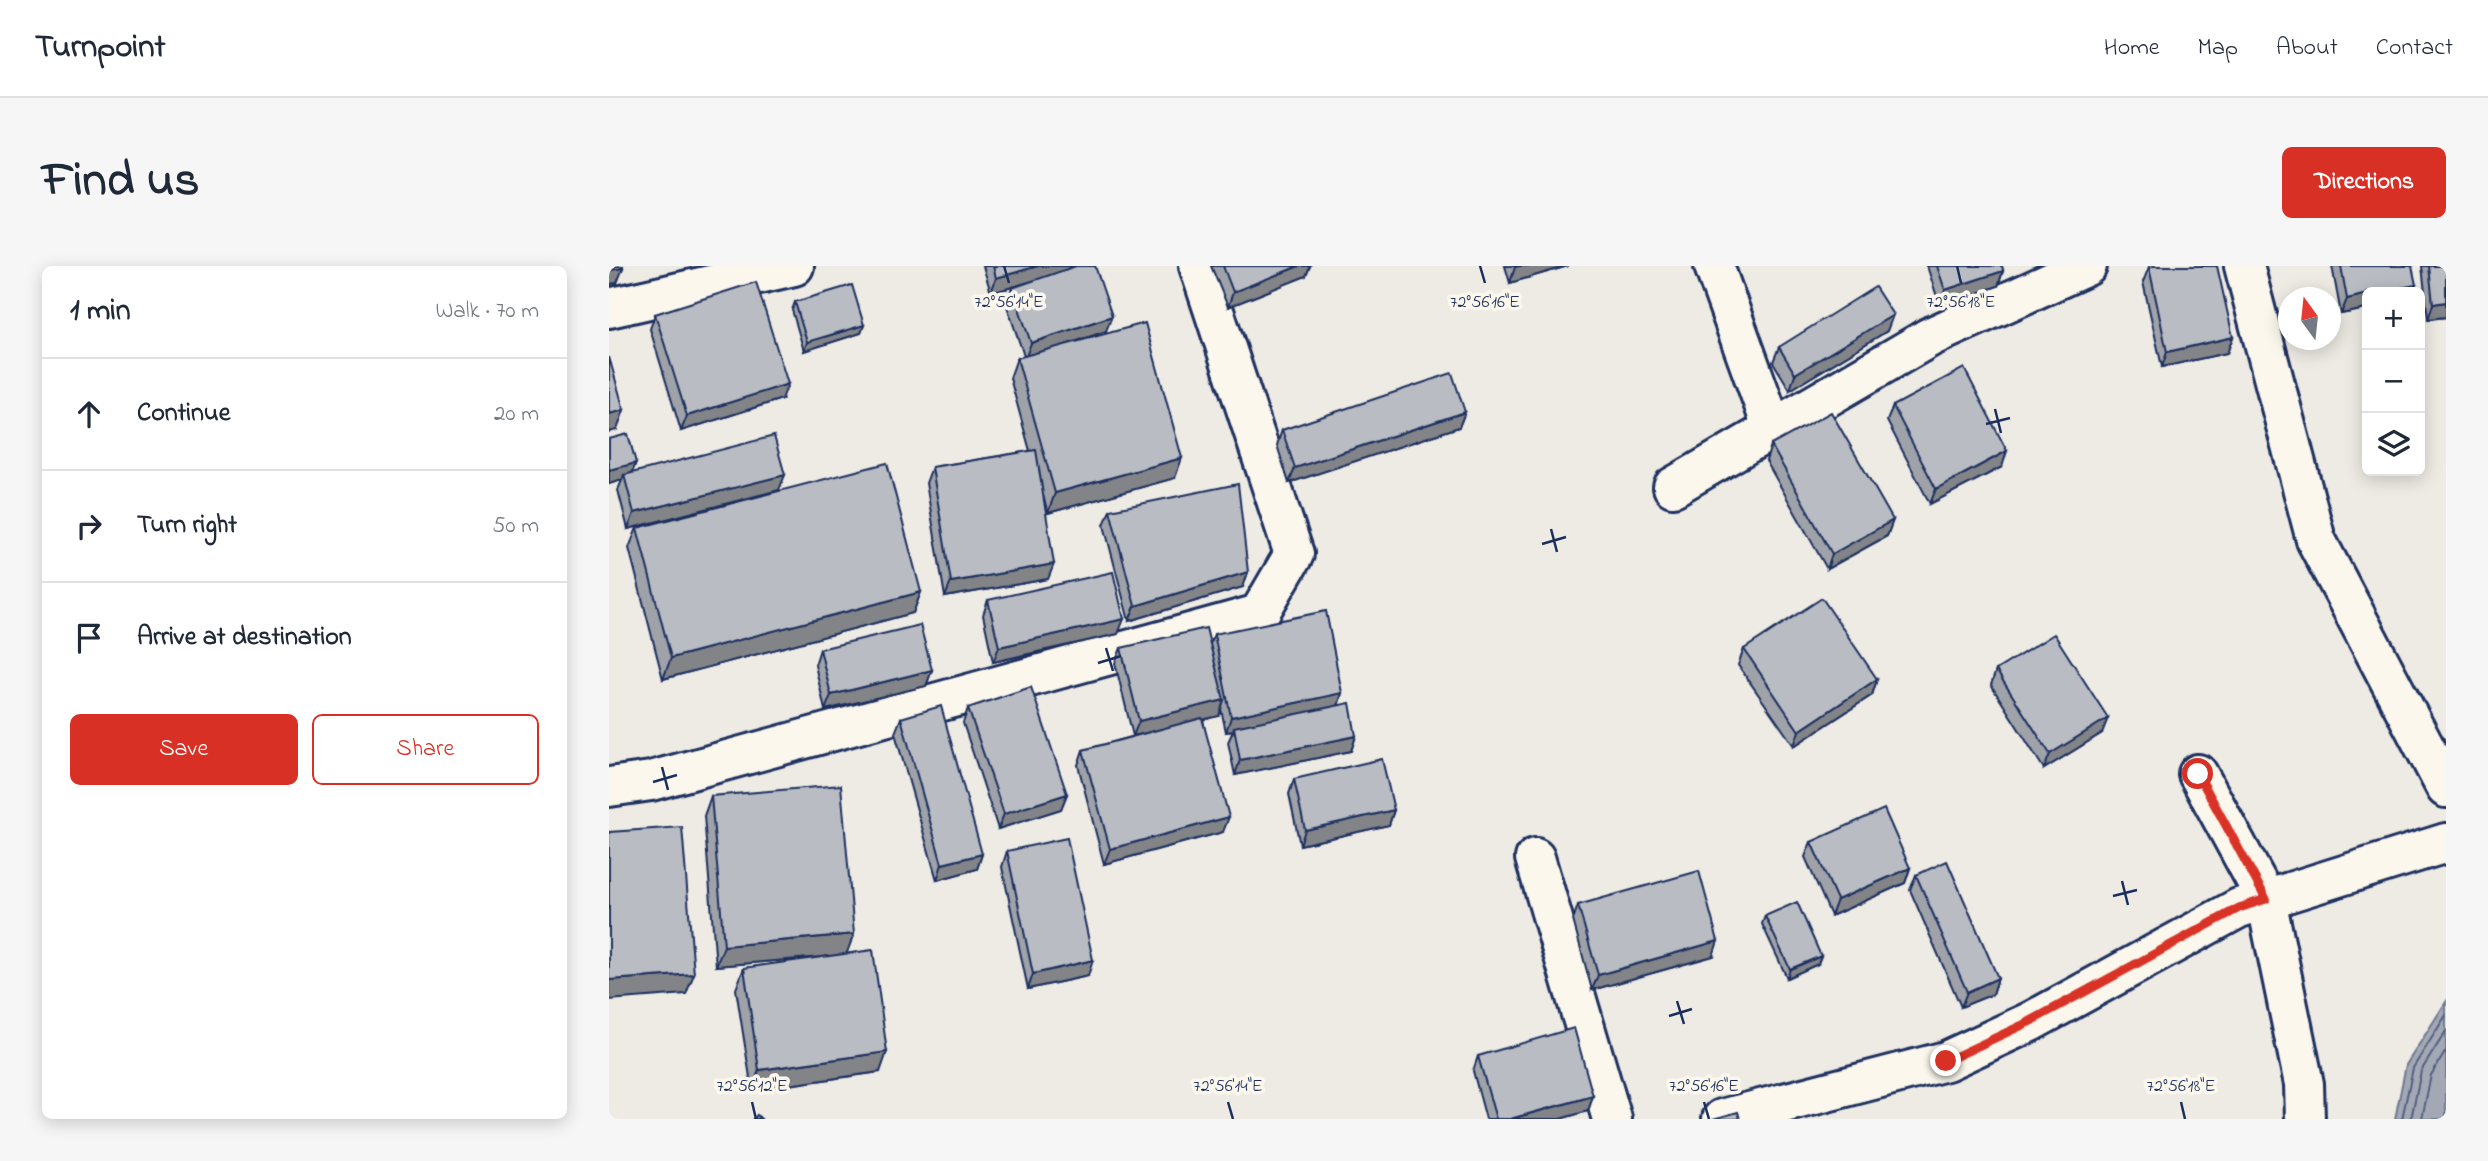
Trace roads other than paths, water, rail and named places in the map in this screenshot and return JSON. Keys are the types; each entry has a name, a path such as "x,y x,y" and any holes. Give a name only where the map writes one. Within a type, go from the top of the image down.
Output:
{"street":[{"path":"609,308 794,266"},
{"path":"609,787 651,781 1259,614 1294,554 1199,266"},
{"path":"1714,266 1772,427"},
{"path":"1673,487 1930,337 2087,266"},
{"path":"2243,266 2316,540 2446,788"},
{"path":"2198,774 2266,899 2304,1084 2305,1119"},
{"path":"1722,1119 1946,1061 2029,1022 2239,908 2446,843"},
{"path":"1535,858 1612,1119"}],"water":[{"path":"2446,1002 2446,1119 2395,1119 2406,1065"}]}
